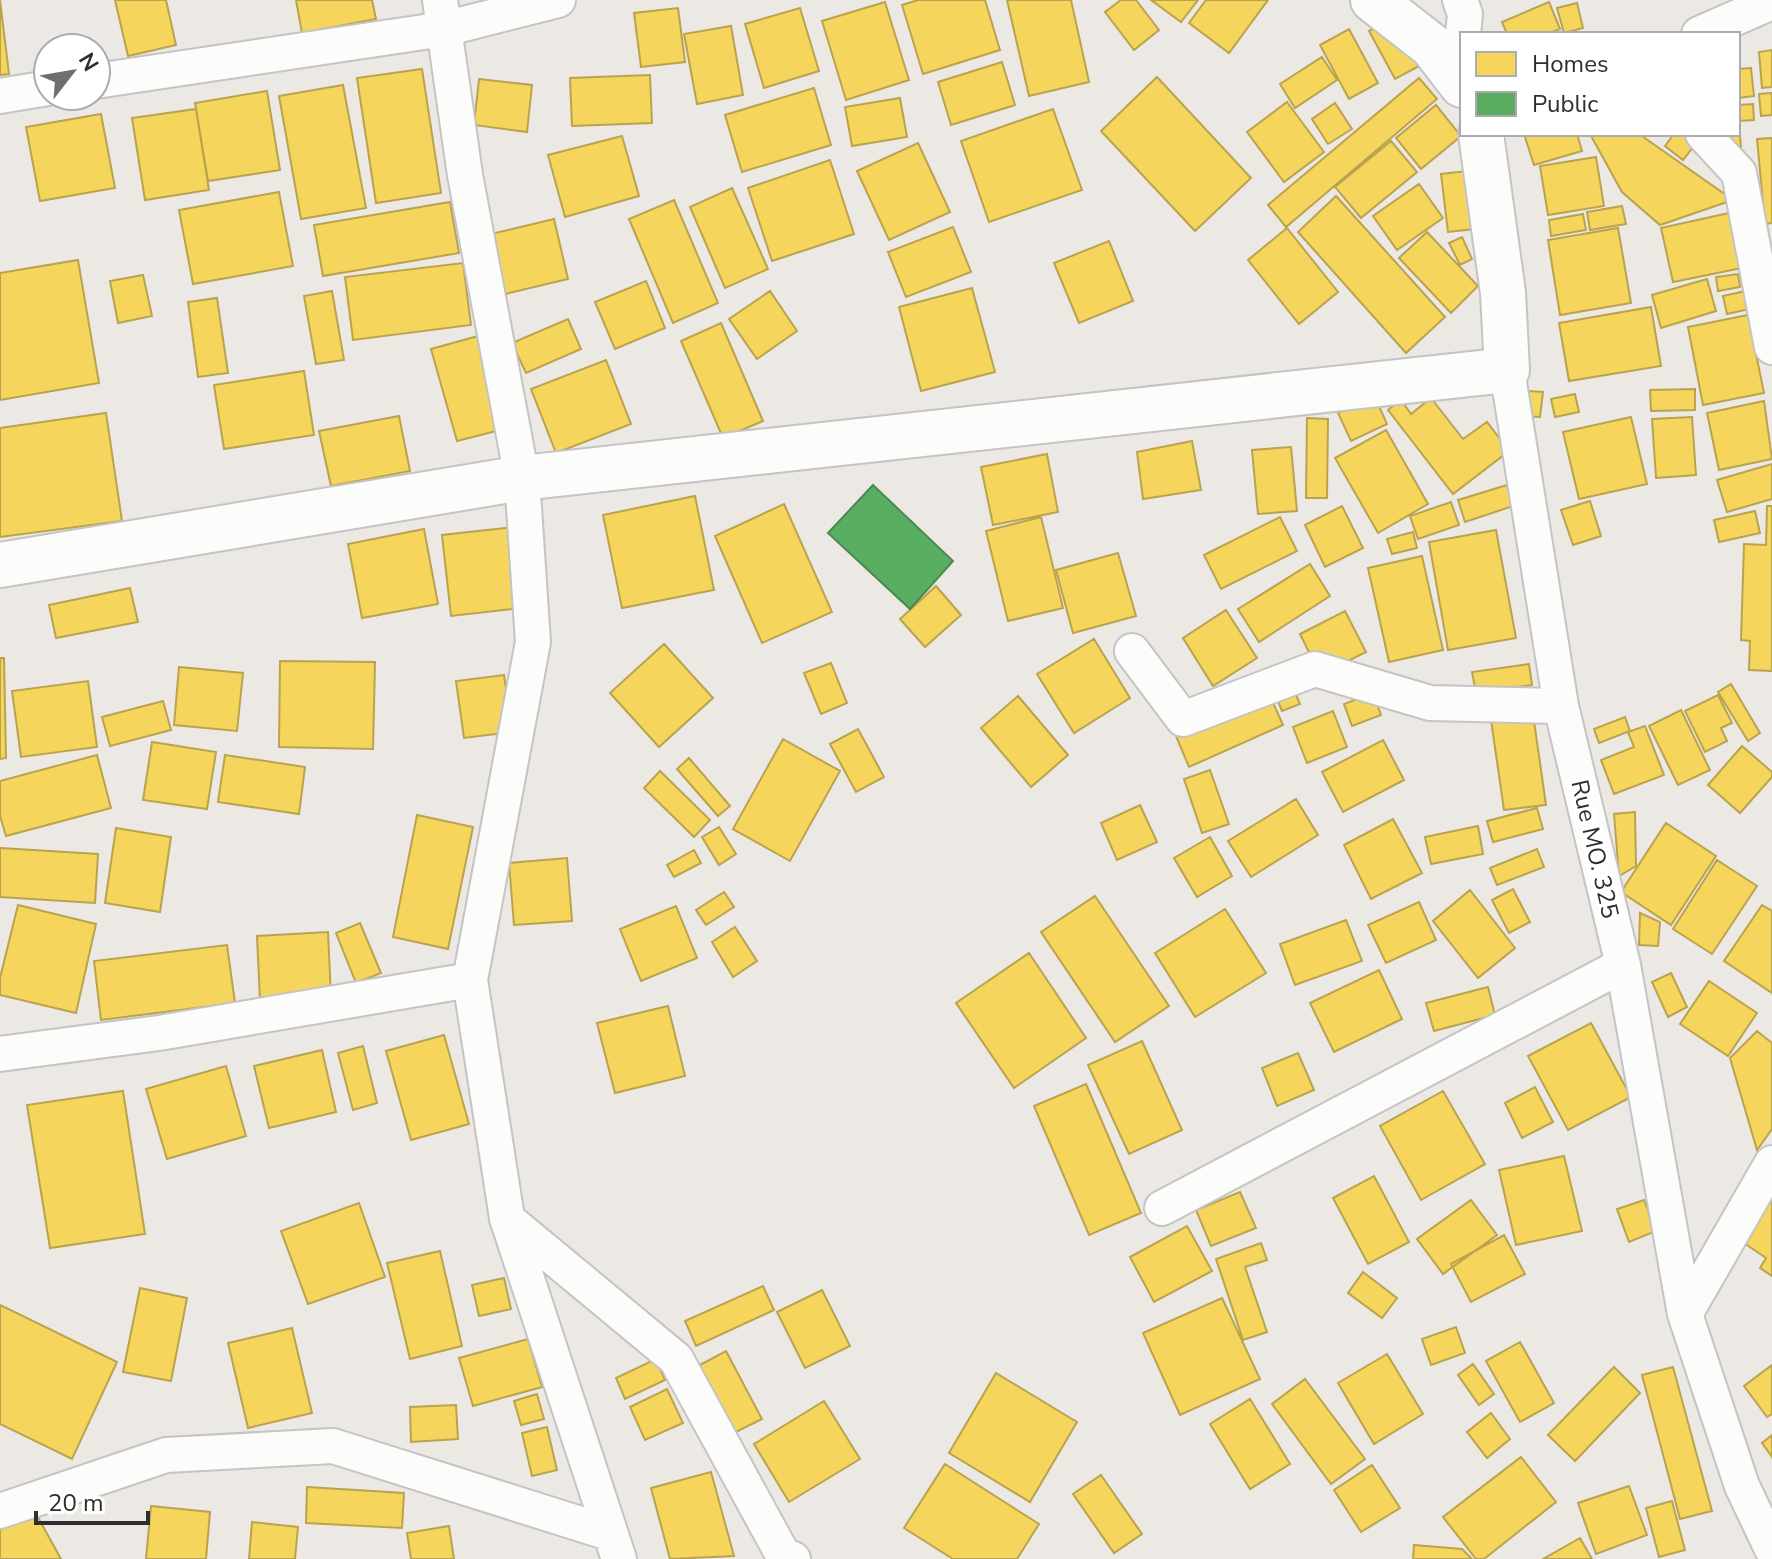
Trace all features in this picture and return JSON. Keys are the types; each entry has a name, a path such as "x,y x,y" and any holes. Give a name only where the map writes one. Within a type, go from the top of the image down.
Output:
{"street":[{"path":"112,78 442,14 558,0"},
{"path":"1373,0 1460,71"},
{"path":"1460,0 1465,14 1463,32"},
{"path":"1704,32 1772,2"},
{"path":"442,14 465,175 522,478 533,642 470,980 507,1218 614,1546"},
{"path":"0,96 32,91"},
{"name":"Rue MO. 325","path":"1481,136 1503,293 1507,370 1561,706 1623,965 1685,1314 1764,1546"},
{"path":"1705,136 1739,173 1772,347"},
{"path":"0,565 522,478 1507,370"},
{"path":"1132,651 1183,719 1315,669 1430,703 1561,706"},
{"path":"1162,1208 1623,965"},
{"path":"0,1054 159,1033 470,980"},
{"path":"1685,1314 1772,1163"},
{"path":"507,1218 676,1359 783,1555 793,1559"},
{"path":"0,1511 166,1455 333,1446 614,1546"}],"building: Homes":[{"path":"0,0 9,74 0,75"},
{"path":"115,0 166,0 176,45 128,56"},
{"path":"296,0 372,0 376,19 302,33"},
{"path":"918,0 985,0 1000,50 923,74 902,5"},
{"path":"1007,0 1071,0 1089,82 1029,96"},
{"path":"1121,0 1136,0 1159,30 1134,50 1105,12"},
{"path":"1151,0 1198,0 1181,22"},
{"path":"1206,0 1268,0 1229,53 1189,23"},
{"path":"885,2 909,80 846,100 822,21"},
{"path":"1549,2 1560,29 1552,32 1506,32 1502,22"},
{"path":"1577,3 1583,28 1564,32 1557,8"},
{"path":"678,8 685,62 641,67 634,13"},
{"path":"800,8 819,71 764,88 745,24"},
{"path":"1393,18 1419,66 1395,79 1369,31"},
{"path":"731,26 743,95 697,104 684,34"},
{"path":"1349,29 1378,83 1349,99 1320,45"},
{"path":"1772,50 1772,87 1762,88 1759,52"},
{"path":"1322,57 1337,80 1295,108 1280,84"},
{"path":"1002,62 1015,105 951,125 938,82"},
{"path":"1751,68 1754,96 1740,98 1740,69"},
{"path":"422,69 441,193 376,203 357,78"},
{"path":"650,75 652,123 572,126 570,78"},
{"path":"1157,77 1251,178 1195,231 1101,131"},
{"path":"1419,78 1437,99 1286,227 1268,205"},
{"path":"479,79 532,85 527,132 474,125"},
{"path":"343,85 366,208 301,219 279,96"},
{"path":"814,88 831,145 742,172 725,115"},
{"path":"267,91 280,170 208,181 195,103"},
{"path":"1772,93 1772,115 1761,116 1759,94"},
{"path":"900,98 907,137 852,146 845,107"},
{"path":"1287,102 1324,152 1284,182 1247,132"},
{"path":"1335,103 1352,129 1328,144 1312,119"},
{"path":"1753,104 1754,120 1740,121 1740,105"},
{"path":"1436,105 1461,136 1421,169 1396,138"},
{"path":"196,109 209,190 145,200 132,118"},
{"path":"1053,109 1082,190 989,222 961,141"},
{"path":"101,114 115,188 40,201 26,127"},
{"path":"622,136 639,196 565,217 548,155"},
{"path":"1525,136 1578,136 1582,151 1534,165"},
{"path":"1591,136 1642,136 1733,200 1660,225 1622,192"},
{"path":"1672,136 1689,136 1697,142 1683,160 1665,146"},
{"path":"1721,136 1740,136 1741,148 1723,149"},
{"path":"1772,138 1772,223 1765,224 1757,139"},
{"path":"1391,141 1417,172 1361,218 1335,187"},
{"path":"918,143 950,212 889,240 857,171"},
{"path":"1596,157 1604,206 1548,215 1540,166"},
{"path":"830,160 854,234 772,261 748,188"},
{"path":"1467,171 1475,229 1448,232 1441,174"},
{"path":"1419,184 1443,218 1397,250 1373,216"},
{"path":"732,188 768,269 725,288 690,207"},
{"path":"279,192 293,266 193,284 179,210"},
{"path":"1336,196 1445,317 1406,353 1298,232"},
{"path":"674,200 718,303 673,323 629,219"},
{"path":"450,202 459,253 323,276 314,225"},
{"path":"1622,206 1626,224 1590,230 1587,212"},
{"path":"1729,213 1742,268 1673,282 1661,228"},
{"path":"1583,214 1586,230 1551,236 1549,220"},
{"path":"554,219 568,279 501,295 487,235"},
{"path":"953,227 971,272 906,297 888,252"},
{"path":"1287,228 1338,292 1299,324 1248,260"},
{"path":"1618,228 1631,303 1560,315 1548,240"},
{"path":"1427,232 1478,286 1451,313 1399,258"},
{"path":"1462,237 1472,259 1460,265 1449,243"},
{"path":"1109,241 1133,301 1079,323 1054,263"},
{"path":"78,260 99,383 0,400 0,273"},
{"path":"463,263 471,325 353,340 345,277"},
{"path":"1738,274 1740,287 1718,291 1716,277"},
{"path":"143,275 152,316 118,323 110,281"},
{"path":"1707,279 1716,311 1661,328 1652,295"},
{"path":"646,281 665,328 615,349 595,302"},
{"path":"972,288 995,372 921,391 899,307"},
{"path":"1750,290 1754,308 1727,314 1723,296"},
{"path":"332,291 344,360 316,364 304,296"},
{"path":"770,291 797,331 757,359 729,319"},
{"path":"217,298 228,373 198,377 188,302"},
{"path":"1651,307 1661,366 1569,381 1559,323"},
{"path":"1748,315 1764,393 1703,405 1688,327"},
{"path":"568,319 581,349 526,373 512,343"},
{"path":"721,323 763,421 723,438 681,341"},
{"path":"478,336 504,429 457,441 431,349"},
{"path":"606,360 631,424 556,453 531,389"},
{"path":"304,371 314,435 224,449 214,385"},
{"path":"1695,389 1695,410 1651,411 1650,390"},
{"path":"1529,391 1543,392 1540,417 1526,416"},
{"path":"1575,394 1579,412 1555,417 1551,399"},
{"path":"1374,395 1387,424 1351,441 1338,413"},
{"path":"1431,398 1463,439 1487,422 1509,451 1453,494 1388,410 1401,400 1411,414"},
{"path":"1764,401 1772,459 1719,470 1707,413"},
{"path":"106,413 122,521 0,537 0,428"},
{"path":"399,416 410,471 331,486 319,431"},
{"path":"1631,417 1647,484 1579,499 1563,432"},
{"path":"1692,417 1696,475 1656,478 1652,419"},
{"path":"1307,418 1328,419 1327,498 1306,498"},
{"path":"1386,430 1428,504 1378,533 1335,458"},
{"path":"1192,441 1201,490 1143,499 1137,452"},
{"path":"1291,447 1297,511 1258,514 1252,450"},
{"path":"1047,454 1058,512 993,525 981,467"},
{"path":"1772,464 1772,499 1727,512 1717,480"},
{"path":"1507,485 1513,506 1465,522 1458,500"},
{"path":"695,496 714,590 622,608 603,515"},
{"path":"1590,501 1601,536 1573,545 1561,510"},
{"path":"1451,502 1459,525 1418,539 1410,516"},
{"path":"784,504 832,612 762,643 715,536"},
{"path":"1342,506 1363,548 1325,567 1305,525"},
{"path":"1767,506 1772,506 1772,671 1749,670 1750,641 1741,640 1744,544 1766,545"},
{"path":"1755,511 1760,533 1719,542 1714,520"},
{"path":"1041,517 1063,608 1008,621 986,531"},
{"path":"1280,517 1297,551 1221,589 1204,555"},
{"path":"514,527 522,608 451,616 442,535"},
{"path":"424,529 438,604 362,618 348,544"},
{"path":"1496,530 1516,638 1448,650 1429,542"},
{"path":"1413,532 1417,548 1392,554 1387,539"},
{"path":"1118,553 1136,616 1073,633 1056,570"},
{"path":"1422,556 1443,650 1389,662 1368,568"},
{"path":"1310,564 1330,596 1259,642 1238,609"},
{"path":"936,586 961,615 925,647 900,619"},
{"path":"130,588 138,622 56,638 49,605"},
{"path":"1226,610 1257,658 1213,686 1183,638"},
{"path":"1345,611 1366,652 1320,675 1300,634"},
{"path":"1094,639 1130,698 1074,733 1037,674"},
{"path":"664,644 713,698 659,747 610,693"},
{"path":"0,658 4,658 6,758 0,759"},
{"path":"280,661 375,662 373,749 279,747"},
{"path":"831,663 847,703 821,714 804,673"},
{"path":"1529,664 1532,685 1476,693 1472,672"},
{"path":"179,667 243,673 237,731 174,725"},
{"path":"504,675 512,732 464,738 456,681"},
{"path":"88,681 97,747 21,757 12,691"},
{"path":"1731,684 1760,733 1748,741 1718,692"},
{"path":"1292,686 1300,704 1282,711 1275,694"},
{"path":"1373,693 1381,715 1352,726 1344,704"},
{"path":"1269,694 1283,725 1189,767 1176,736"},
{"path":"1718,695 1732,723 1721,728 1727,741 1705,752 1685,711"},
{"path":"1018,696 1068,755 1031,787 981,728"},
{"path":"163,701 171,730 110,746 102,717"},
{"path":"1681,710 1710,770 1678,785 1649,726"},
{"path":"1333,711 1347,747 1307,763 1293,727"},
{"path":"1533,714 1546,805 1504,810 1491,720"},
{"path":"1625,717 1630,731 1599,743 1594,729"},
{"path":"1645,726 1664,775 1614,794 1601,760 1634,747 1628,732"},
{"path":"858,729 884,777 856,792 830,744"},
{"path":"783,739 840,771 790,861 733,829"},
{"path":"1383,740 1404,780 1343,812 1322,772"},
{"path":"152,742 216,752 207,809 143,800"},
{"path":"1742,746 1772,772 1772,777 1740,813 1708,785"},
{"path":"97,755 111,808 6,836 0,816 0,781"},
{"path":"225,755 305,767 299,814 218,802"},
{"path":"689,758 730,806 718,816 677,769"},
{"path":"1210,770 1229,824 1202,833 1184,779"},
{"path":"660,771 710,820 694,837 644,788"},
{"path":"1296,799 1318,835 1251,877 1228,841"},
{"path":"1140,805 1157,842 1117,860 1101,823"},
{"path":"1537,808 1543,829 1493,842 1487,821"},
{"path":"1635,812 1636,866 1619,876 1614,814"},
{"path":"417,815 473,827 448,949 393,937"},
{"path":"1393,819 1422,873 1371,899 1344,845"},
{"path":"1666,823 1716,856 1671,925 1621,892"},
{"path":"1478,826 1483,854 1431,864 1425,837"},
{"path":"719,827 736,854 719,865 702,837"},
{"path":"116,828 171,837 160,912 105,903"},
{"path":"1210,837 1232,876 1197,897 1174,858"},
{"path":"0,848 98,854 95,903 0,897"},
{"path":"1537,849 1544,867 1497,885 1490,868"},
{"path":"694,850 701,863 674,877 667,865"},
{"path":"567,858 572,921 514,925 509,863"},
{"path":"1717,860 1757,886 1712,954 1673,929"},
{"path":"1513,889 1530,922 1509,933 1492,900"},
{"path":"1470,890 1515,948 1478,978 1433,921"},
{"path":"724,892 734,907 706,925 696,910"},
{"path":"1095,896 1169,1006 1115,1042 1041,932"},
{"path":"1419,902 1436,940 1386,963 1368,925"},
{"path":"18,905 96,924 76,1013 0,995 0,978"},
{"path":"1762,905 1772,911 1772,993 1724,961"},
{"path":"676,906 697,958 641,981 620,929"},
{"path":"1225,909 1266,973 1195,1017 1155,953"},
{"path":"1640,913 1660,922 1658,946 1639,945"},
{"path":"1346,920 1362,961 1295,985 1280,944"},
{"path":"360,923 381,973 356,983 336,933"},
{"path":"735,927 757,961 733,977 712,942"},
{"path":"328,932 331,997 260,1000 257,936"},
{"path":"227,945 235,1003 101,1020 94,961"},
{"path":"1029,953 1086,1038 1014,1088 956,1003"},
{"path":"1379,970 1402,1019 1334,1052 1310,1003"},
{"path":"1671,973 1687,1007 1668,1017 1652,982"},
{"path":"1709,981 1757,1013 1728,1056 1680,1024"},
{"path":"1488,987 1495,1015 1434,1031 1426,1003"},
{"path":"668,1006 685,1076 615,1093 597,1023"},
{"path":"1591,1023 1631,1097 1568,1130 1528,1056"},
{"path":"1757,1031 1772,1043 1772,1129 1757,1150 1730,1058"},
{"path":"444,1035 469,1124 411,1140 386,1051"},
{"path":"1142,1041 1182,1130 1129,1154 1088,1065"},
{"path":"363,1046 377,1103 353,1110 338,1053"},
{"path":"322,1050 336,1112 269,1128 254,1066"},
{"path":"1298,1053 1314,1090 1277,1106 1262,1068"},
{"path":"226,1066 246,1136 167,1159 146,1089"},
{"path":"1086,1084 1141,1213 1089,1235 1034,1106"},
{"path":"1535,1087 1553,1122 1522,1138 1505,1103"},
{"path":"123,1091 145,1234 50,1248 27,1105"},
{"path":"1443,1091 1485,1164 1421,1200 1380,1126"},
{"path":"1564,1156 1582,1231 1516,1245 1499,1170"},
{"path":"1374,1176 1409,1242 1368,1264 1333,1198"},
{"path":"1240,1192 1256,1228 1211,1246 1196,1210"},
{"path":"1772,1194 1772,1276 1760,1268 1766,1258 1741,1241"},
{"path":"1471,1200 1497,1235 1443,1274 1417,1239"},
{"path":"1644,1200 1656,1231 1629,1242 1617,1209"},
{"path":"359,1203 385,1277 308,1304 281,1231"},
{"path":"1187,1226 1212,1271 1154,1302 1130,1257"},
{"path":"1504,1235 1525,1274 1471,1302 1451,1264"},
{"path":"1261,1243 1267,1260 1245,1267 1267,1332 1243,1340 1216,1259"},
{"path":"440,1251 462,1346 410,1359 387,1263"},
{"path":"1363,1272 1397,1298 1382,1318 1348,1293"},
{"path":"504,1278 511,1309 479,1316 472,1285"},
{"path":"763,1286 774,1310 696,1346 685,1321"},
{"path":"140,1288 187,1298 171,1381 123,1372"},
{"path":"822,1290 850,1346 805,1368 777,1312"},
{"path":"1222,1298 1260,1379 1180,1415 1143,1333"},
{"path":"0,1305 117,1362 72,1459 0,1424"},
{"path":"1456,1327 1465,1353 1431,1365 1422,1339"},
{"path":"292,1328 312,1413 248,1428 228,1343"},
{"path":"528,1339 542,1387 473,1406 459,1358"},
{"path":"1520,1342 1554,1403 1520,1422 1486,1361"},
{"path":"726,1351 762,1419 734,1433 698,1366"},
{"path":"1387,1354 1423,1414 1374,1444 1338,1383"},
{"path":"656,1359 665,1380 625,1399 616,1378"},
{"path":"1473,1364 1494,1394 1479,1405 1458,1375"},
{"path":"1772,1365 1772,1414 1767,1417 1744,1386"},
{"path":"1614,1367 1640,1393 1575,1461 1548,1435"},
{"path":"1673,1367 1712,1511 1680,1519 1642,1375"},
{"path":"996,1373 1077,1422 1030,1502 949,1453"},
{"path":"1305,1379 1365,1459 1331,1484 1272,1404"},
{"path":"667,1389 683,1423 645,1440 630,1407"},
{"path":"537,1394 544,1419 521,1425 514,1401"},
{"path":"1250,1399 1290,1464 1250,1489 1210,1424"},
{"path":"824,1401 860,1459 789,1502 754,1444"},
{"path":"456,1405 458,1439 411,1442 410,1407"},
{"path":"1491,1413 1510,1439 1487,1458 1467,1432"},
{"path":"547,1427 557,1470 532,1476 522,1433"},
{"path":"1772,1435 1772,1457 1762,1443"},
{"path":"1521,1457 1556,1502 1484,1559 1476,1559 1443,1517"},
{"path":"945,1464 1039,1524 1017,1559 953,1559 904,1528"},
{"path":"1372,1465 1400,1508 1361,1532 1334,1490"},
{"path":"711,1472 734,1556 670,1559 651,1488"},
{"path":"1101,1475 1142,1534 1114,1553 1073,1494"},
{"path":"1629,1486 1647,1535 1596,1554 1578,1503"},
{"path":"307,1487 404,1493 402,1528 306,1523"},
{"path":"1672,1501 1685,1550 1659,1557 1646,1508"},
{"path":"151,1506 210,1512 206,1559 146,1559"},
{"path":"34,1510 61,1559 0,1559 0,1529"},
{"path":"252,1522 298,1527 295,1559 249,1559"},
{"path":"449,1526 454,1559 411,1559 407,1533"},
{"path":"1580,1538 1592,1559 1543,1559"},
{"path":"1414,1545 1462,1549 1472,1559 1413,1559"}],"building: Public":[{"path":"873,485 953,561 910,609 828,533"}]}
